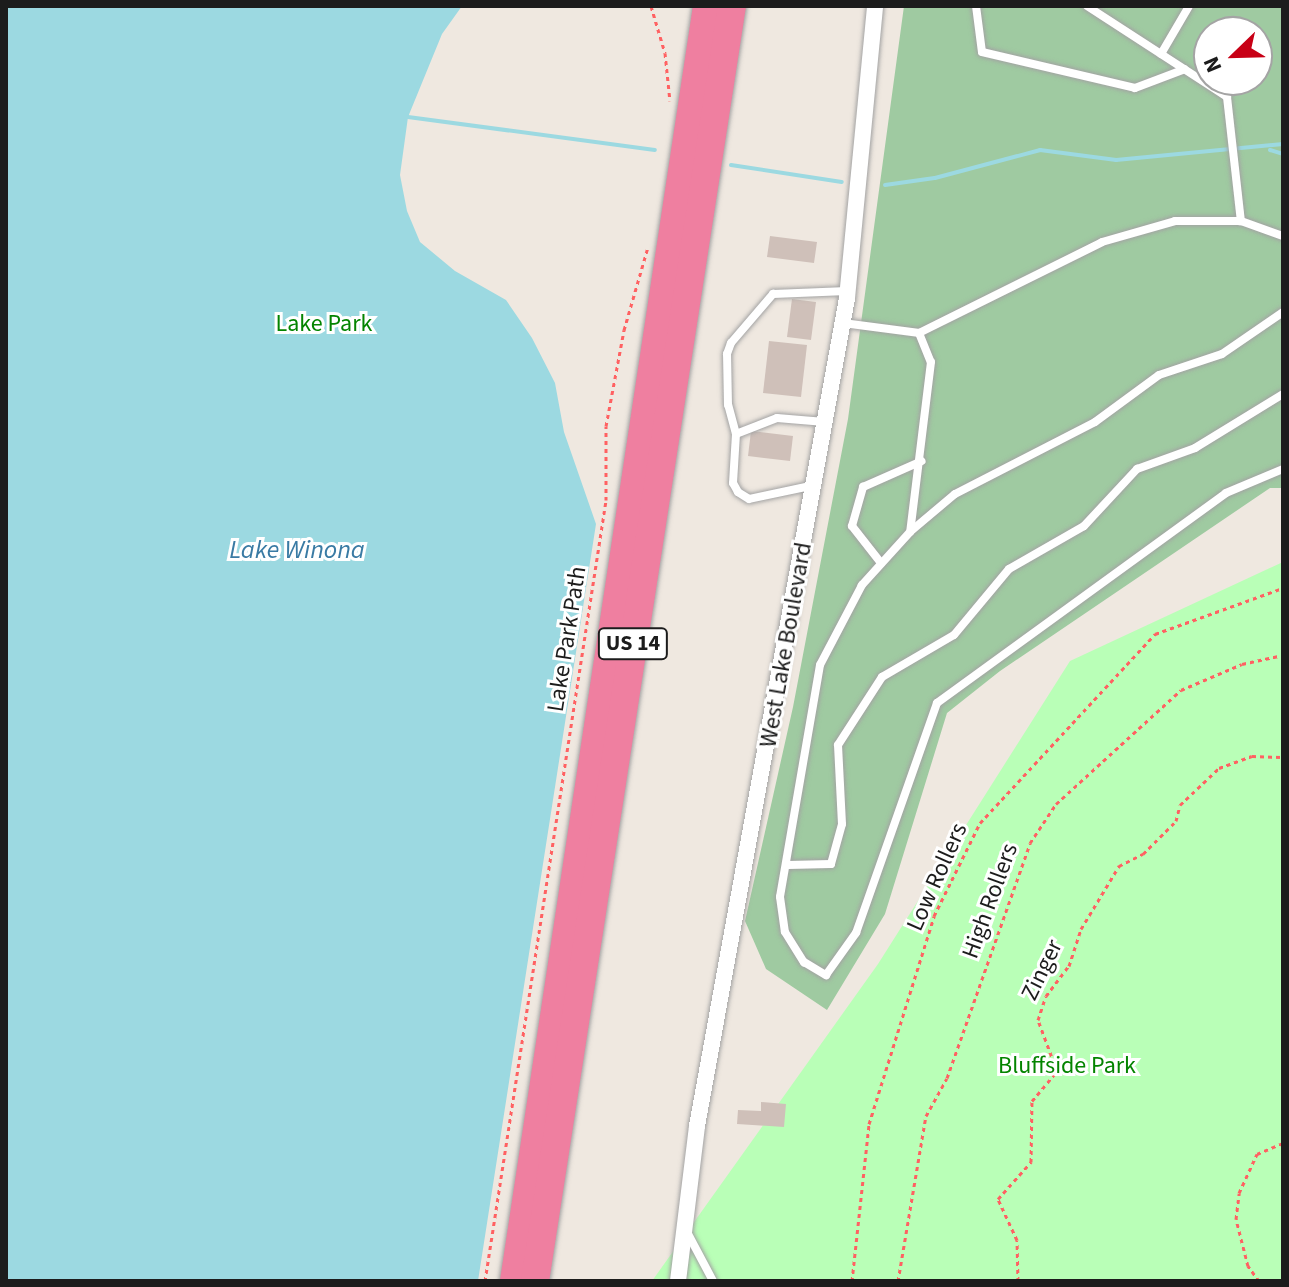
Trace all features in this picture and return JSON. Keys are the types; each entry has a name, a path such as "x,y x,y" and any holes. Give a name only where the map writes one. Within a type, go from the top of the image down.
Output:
{"highway":[{"name":"US 14","path":"514,1281 707,6"},
{"name":"US 14","path":"535,1281 732,6"}],"street":[{"name":"West Lake Boulevard","path":"678,1281 697,1126 848,291 875,6"}],"lane":[{"path":"976,6 982,52 1135,88 1185,69"},
{"path":"1087,6 1227,97 1235,135 1241,221"},
{"path":"1161,54 1189,6"},
{"path":"843,323 919,333 1102,242 1175,221 1241,221 1283,236"},
{"path":"815,484 749,499 738,492 733,483 736,434 728,405 731,343 773,294 848,291"},
{"path":"1283,312 1222,354 1159,375 1095,422 955,494 910,532 862,585 820,665 788,865 780,897 785,932 804,962 826,975 856,933 937,703 1226,493 1283,469"},
{"path":"910,532 922,461 931,362 919,333"},
{"path":"788,865 831,864 842,824 838,745 882,677 954,635 1009,569 1084,526 1137,469 1195,448 1283,394"},
{"path":"736,434 777,418 826,422"},
{"path":"881,563 852,526 863,487 922,461"},
{"path":"685,1227 713,1281"}],"path":[{"path":"651,6 665,53 670,104"},
{"name":"Lake Park Path","path":"485,1281 606,500 606,426 651,233"},
{"name":"Low Rollers","path":"852,1281 869,1124 934,916 980,823 1155,634 1283,588"},
{"name":"High Rollers","path":"898,1281 926,1116 947,1078 1030,843 1056,804 1181,690 1242,664 1283,655"},
{"name":"Zinger","path":"1018,1281 1017,1240 998,1199 1031,1162 1032,1101 1057,1071 1038,1020 1046,996 1069,966 1081,929 1119,866 1143,854 1176,821 1180,805 1219,768 1252,756 1283,757"},
{"path":"1259,1281 1248,1266 1236,1219 1239,1193 1257,1154 1283,1143"}],"green space":[{"path":"904,6 1283,6 1283,488 1270,488 1000,671 947,713 885,914 827,1010 766,969 745,921 793,707 848,419"},
{"name":"Bluffside Park","path":"1283,562 1283,1281 652,1281 878,964 1070,661"}],"water":[{"name":"Lake Winona","path":"6,6 462,6 442,34 408,117 400,175 407,211 420,242 455,271 506,300 532,338 555,383 564,432 596,524 478,1281 6,1281"}],"building":[{"path":"770,236 817,242 814,263 767,257"},
{"path":"792,299 816,302 811,340 787,337"},
{"path":"769,341 807,345 801,397 763,393"},
{"path":"751,431 793,436 790,461 748,456"},
{"path":"761,1102 786,1104 784,1127 737,1124 738,1110 761,1111"}],"waterway":[{"path":"408,117 655,150"},
{"path":"885,185 935,178 1040,150 1116,160 1283,144"},
{"path":"1270,150 1283,154"},
{"path":"731,165 842,182"}],"park label":[{"name":"Lake Park","path":"324,324"}]}
